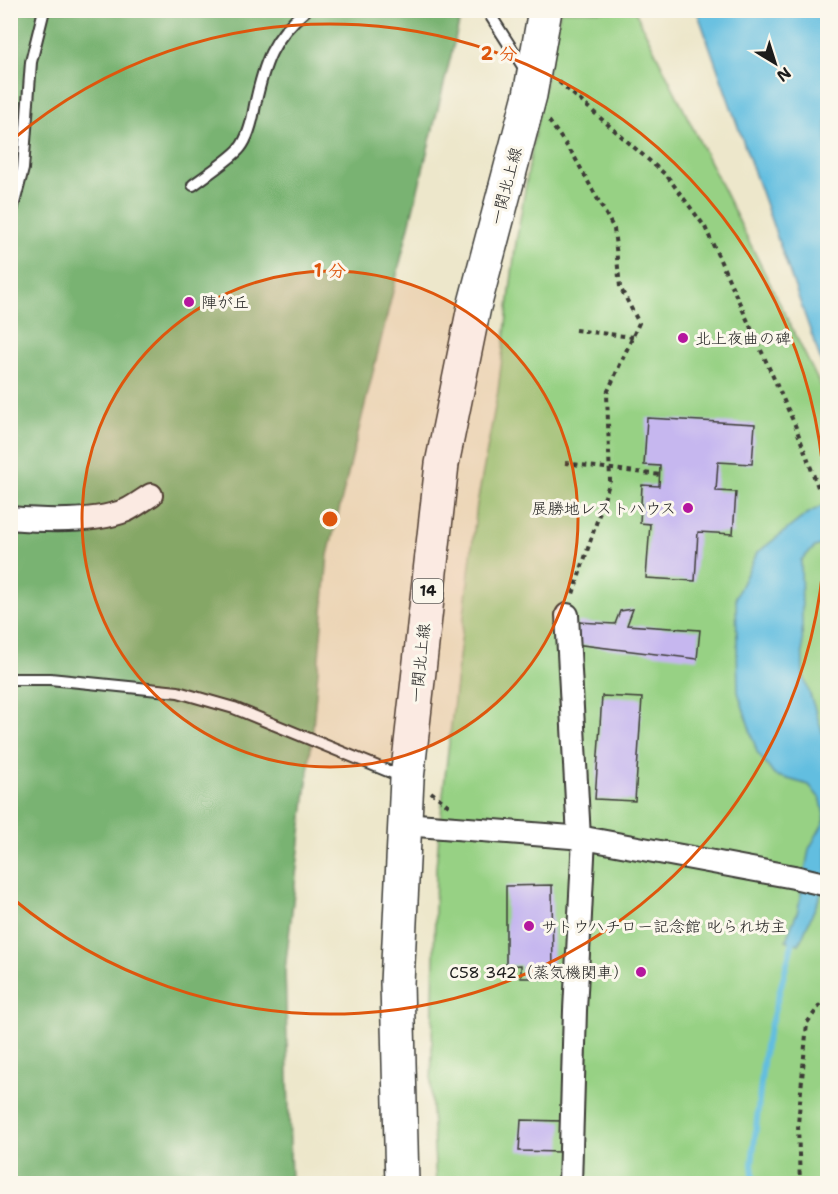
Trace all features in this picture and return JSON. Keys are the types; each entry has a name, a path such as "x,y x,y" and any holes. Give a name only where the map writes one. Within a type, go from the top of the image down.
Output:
{"main road":[{"name":"一関北上線","path":"402,1184 398,983 404,824 442,464 474,307 533,80 545,10"}],"street":[{"path":"10,518 43,521 90,518 126,510 151,495"},
{"path":"567,615 582,838 570,1184"},
{"path":"404,824 582,838 828,885"}],"lane":[{"path":"10,218 23,169 31,62 44,10"},
{"path":"193,185 240,148 252,119 262,70 274,46 291,22 306,10"},
{"path":"487,10 533,80"},
{"path":"10,679 50,679 178,692 234,708 407,779"}],"path":[{"path":"533,80 614,229 620,286 639,323 607,393 610,481 567,615"},
{"path":"533,80 667,176 705,227 795,425 819,490"},
{"path":"575,330 633,337"},
{"path":"565,463 660,475"},
{"path":"800,1184 798,1124 807,1023 828,994"}],"green space":[{"path":"10,11 462,11 328,555 312,739 285,970 291,1183 11,1183"},
{"path":"560,11 635,11 827,399 827,1183 436,1184 431,1092 436,867 443,794 477,504 498,391 515,249 533,142"}],"water":[{"path":"697,11 827,11 827,378"},
{"path":"827,503 827,543 815,547 801,560 803,674 827,745 827,872 821,894 799,944 786,940 798,910 809,849 825,820 821,800 809,785 774,775 757,752 738,692 736,596 757,553 807,514"}],"building":[{"name":"展勝地レストハウス","path":"647,418 755,424 752,464 718,462 716,491 736,492 733,534 698,532 695,581 646,578 650,524 640,523 642,485 659,486 660,466 644,465"},
{"path":"633,609 627,625 700,630 697,659 574,644 578,622 615,624 620,611"},
{"path":"602,696 642,698 635,801 595,799"},
{"name":"サトウハチロー記念館 叱られ坊主","path":"552,885 553,978 521,978 521,965 506,966 506,886"},
{"path":"521,1120 562,1121 561,1152 519,1151"}],"waterway":[{"path":"754,1184 752,1164 765,1046 794,937"}],"place":[{"name":"陣が丘","path":"189,302"},
{"name":"北上夜曲の碑","path":"683,338"},
{"name":"展勝地レストハウス","path":"688,508"},
{"name":"サトウハチロー記念館 叱られ坊主","path":"529,926"},
{"name":"C58 342（蒸気機関車）","path":"641,972"}]}
